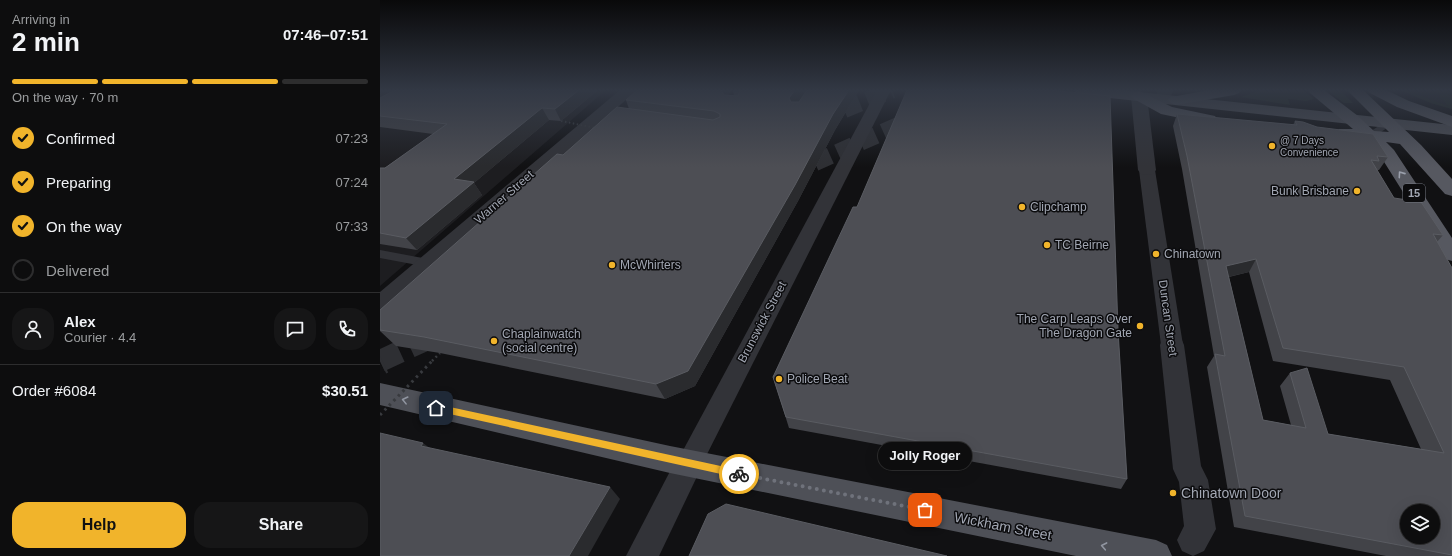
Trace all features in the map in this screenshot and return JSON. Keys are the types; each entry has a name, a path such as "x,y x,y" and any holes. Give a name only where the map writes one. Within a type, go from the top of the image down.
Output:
{"highway":[{"path":"1190,116 1405,139"},
{"name":"15","path":"1348,116 1371,135 1388,154 1452,254"},
{"name":"15","path":"1381,116 1405,139 1452,190"},
{"path":"1436,116 1452,122"}],"main road":[{"path":"1328,116 1452,130"},
{"name":"Wickham Street","path":"380,394 478,418 689,464 1156,556"}],"street":[{"name":"Warner Street","path":"380,305 428,263 606,116"},
{"name":"Brunswick Street","path":"642,556 870,116"},
{"name":"Duncan Street","path":"1141,116 1187,469 1193,480 1200,529 1194,548"}],"lane":[{"path":"1371,135 1388,123"},
{"path":"380,254 428,263"}],"path":[{"path":"561,121 602,120"},
{"path":"380,415 440,353"}],"shaded area":[{"path":"380,116 576,116 380,286"}],"building":[{"path":"380,116 532,116 454,179 474,182 406,238 380,233 380,168 385,168 447,124"},
{"name":"McWhirters","path":"607,116 683,116 713,120 720,117 832,116 795,185 688,371 656,384 424,337 380,330 380,310 557,154 563,155"},
{"path":"896,116 1111,116 1118,330 1127,479 786,417 773,377 853,207 857,207"},
{"path":"1177,116 1198,116 1297,125 1295,121 1317,127 1373,134 1388,157 1377,156 1379,161 1371,160 1394,198 1421,202 1443,235 1433,234 1452,268 1452,555 1245,516 1215,354 1225,356 1187,156","holes":["1256,259 1283,348 1404,367 1444,453 1328,434 1307,368 1290,373 1306,428 1263,420 1226,266"]},
{"path":"380,433 423,443 421,446 610,487 569,556 380,556"},
{"path":"726,504 947,556 689,556 708,514"}],"tunnel":[{"path":"821,119 828,116"},
{"path":"792,173 917,117"},
{"path":"382,360 380,361 434,336"}],"way so far":[{"path":"739,474 925,510"}],"place":[{"name":"@ 7 Days Convenience","path":"1272,146"},
{"name":"Bunk Brisbane","path":"1357,191"},
{"name":"Clipchamp","path":"1022,207"},
{"name":"TC Beirne","path":"1047,245"},
{"name":"Chinatown","path":"1156,254"},
{"name":"McWhirters","path":"612,265"},
{"name":"The Carp Leaps Over The Dragon Gate","path":"1140,326"},
{"name":"Chaplainwatch (social centre)","path":"494,341"},
{"name":"Police Beat","path":"779,379"},
{"name":"Chinatown Door","path":"1173,493"},
{"name":"Jolly Roger","path":"925,510"}],"route":[{"path":"436,408 739,474"}]}
